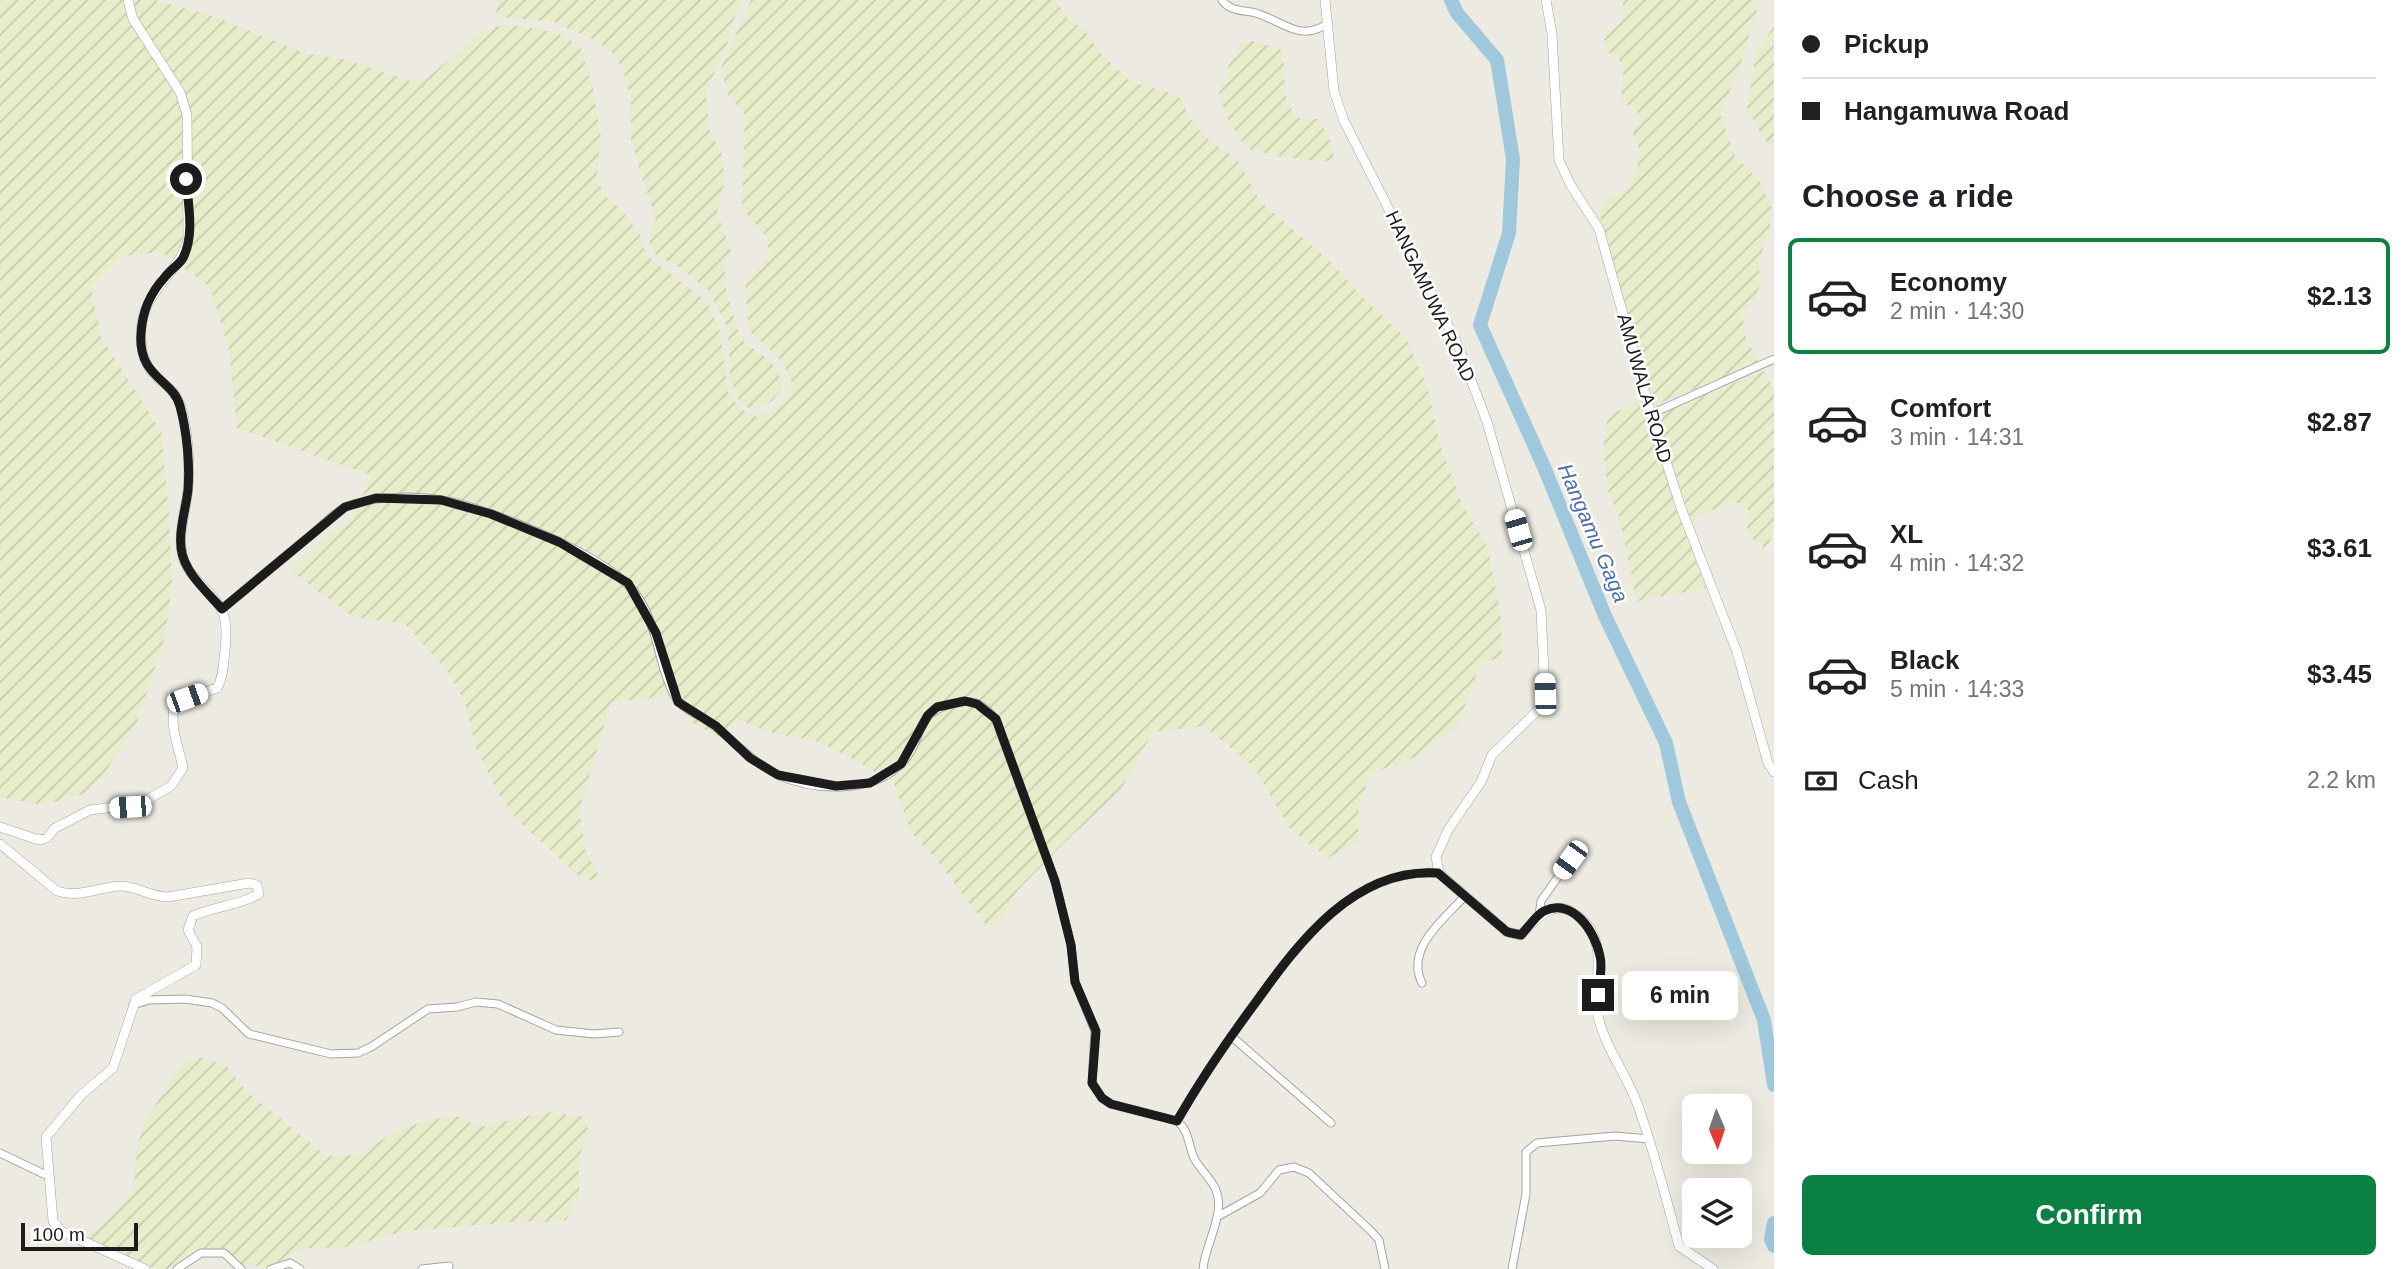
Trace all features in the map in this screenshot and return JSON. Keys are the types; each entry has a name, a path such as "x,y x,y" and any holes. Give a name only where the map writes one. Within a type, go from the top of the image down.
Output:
{"street":[{"path":"0,827 39,840 47,838 77,815 90,810 140,804 171,786 183,768 179,744 171,724 174,708 187,698 218,688 222,680 227,630 222,609 188,568 182,555 180,533 188,469 179,400 152,374 143,357 140,336 146,306 163,278 183,259 188,240 187,115 180,92 133,19 128,0"},
{"path":"1222,0 1230,8 1258,14 1297,32 1320,29 1328,23"},
{"name":"HANGAMUWA ROAD","path":"1325,0 1334,91 1345,121 1422,267 1458,345 1487,422 1541,610 1545,694 1540,708 1492,755 1481,782 1448,830 1436,857 1438,873"},
{"name":"AMUWALA ROAD","path":"1546,0 1552,34 1559,160 1570,184 1599,229 1651,414 1681,508 1737,652 1768,763 1774,772"},
{"path":"1651,414 1774,359"},
{"path":"222,609 345,507 376,498 441,500 491,514 559,542 628,583 656,633 678,702 716,726 750,758 778,775 836,786 870,783 901,764 928,715 937,707 965,701 977,704 996,719 1055,881 1071,945 1075,982 1096,1031 1092,1083 1102,1098 1111,1104 1177,1121 1184,1127 1195,1160 1216,1189 1217,1216 1203,1269"},
{"path":"0,844 57,891 66,894 90,893 121,885 155,897 168,897 249,883 257,885 259,894 218,905 188,921 188,930 197,947 196,965 135,999 113,1068 81,1096 46,1137 51,1215 61,1231 145,1269"},
{"path":"1539,916 1541,901 1570,860"},
{"path":"1177,1121 1214,1057 1293,950 1323,918 1372,885 1404,876 1438,873 1507,932 1521,935 1543,911 1560,908 1577,914 1588,926 1601,957 1597,1013 1636,1101 1679,1246 1713,1269"},
{"path":"1422,983 1416,972 1417,956 1424,942 1464,897"},
{"path":"132,1006 149,1000 185,999 212,1003 222,1008 249,1034 331,1054 365,1050 428,1009 457,1007 477,1002 498,1004 556,1030 594,1034 619,1032"},
{"path":"1231,1035 1331,1122"},
{"path":"1512,1269 1526,1194 1526,1152 1537,1143 1615,1136 1649,1139"},
{"path":"0,1153 50,1177"},
{"path":"1217,1216 1260,1194 1279,1170 1294,1167 1309,1173 1372,1232 1379,1240 1385,1269"},
{"path":"177,1269 201,1253 224,1253 241,1269"},
{"path":"271,1269 290,1264 300,1269"},
{"path":"422,1269 449,1266"}],"green space":[{"path":"0,0 154,0 207,14 307,54 343,59 416,83 426,79 482,32 503,25 525,26 563,35 580,47 592,84 601,138 597,174 603,194 621,209 640,235 646,255 707,302 720,331 728,392 742,410 757,417 771,411 789,395 792,382 782,362 749,330 745,284 770,257 766,236 742,208 745,115 728,95 721,68 751,0 1055,0 1068,19 1084,29 1102,55 1131,82 1178,95 1193,123 1209,140 1237,159 1260,201 1331,262 1363,298 1406,338 1427,386 1441,447 1461,501 1488,548 1501,618 1502,658 1481,662 1457,728 1418,756 1370,774 1359,806 1358,842 1328,858 1289,828 1254,767 1204,726 1153,732 1120,791 1017,891 1002,918 987,926 934,857 912,834 894,784 861,763 816,741 773,733 737,720 718,736 693,723 671,696 611,702 579,811 585,850 602,883 580,877 515,818 498,793 475,746 465,702 448,672 405,624 353,617 290,570 319,543 354,518 371,475 237,428 229,350 210,287 162,252 123,256 91,287 101,337 161,431 172,586 165,637 136,725 102,777 83,794 44,805 0,797"},
{"path":"500,0 740,0 727,45 706,92 709,129 723,157 724,184 717,213 732,253 725,261 725,286 740,338 770,361 779,374 782,389 772,401 751,410 739,401 730,376 728,329 709,291 679,267 657,256 650,244 650,230 656,221 631,141 631,101 623,69 613,54 599,42 554,22 500,17 496,12"},
{"path":"1620,0 1760,0 1738,72 1720,114 1735,156 1759,180 1771,207 1770,230 1758,262 1761,284 1752,304 1743,311 1744,333 1759,364 1652,406 1599,212 1608,198 1620,195 1630,187 1639,161 1638,143 1633,138 1634,128 1641,120 1637,111 1621,101 1624,64 1606,50 1604,35 1623,20 1624,6"},
{"path":"1774,26 1774,150 1762,137 1747,107 1756,54"},
{"path":"1253,41 1280,49 1284,62 1285,94 1291,109 1299,118 1318,119 1335,149 1332,158 1325,162 1282,157 1249,149 1239,138 1228,120 1219,93 1230,62 1242,43"},
{"path":"1764,371 1774,390 1774,526 1770,541 1764,548 1752,538 1747,528 1750,511 1741,504 1731,501 1691,520 1657,417 1664,411"},
{"path":"1639,402 1706,588 1637,601 1618,513 1609,495 1603,451 1608,415"},
{"path":"205,1058 227,1066 246,1091 326,1156 358,1155 396,1131 428,1120 457,1116 479,1127 547,1112 583,1117 589,1131 579,1158 579,1198 566,1220 556,1223 525,1221 406,1231 341,1248 305,1248 267,1267 240,1264 227,1251 201,1249 169,1269 155,1269 86,1237 117,1211 134,1186 136,1152 143,1126 174,1074 189,1059"}],"waterway":[{"name":"Hangamu Gaga","path":"1451,0 1457,13 1497,60 1513,159 1509,233 1480,325 1544,467 1605,616 1666,743 1679,802 1764,1020 1774,1085"},
{"name":"Hangamu Gaga","path":"1774,1223 1771,1239 1774,1246"}],"route":[{"path":"186,179 190,218 183,259 163,278 146,306 140,336 143,357 152,374 179,400 183,418 188,490 180,533 182,555 188,568 222,609 345,507 376,498 441,500 491,514 559,542 628,583 639,598 656,633 678,702 716,726 750,758 778,775 836,786 854,787 870,783 901,764 928,715 937,707 965,701 988,710 996,719 1055,881 1071,945 1075,982 1096,1031 1092,1083 1102,1098 1111,1104 1177,1121 1214,1057 1293,950 1323,918 1372,885 1404,876 1438,873 1507,932 1521,935 1543,911 1560,908 1577,914 1588,926 1601,957 1598,995"}]}
